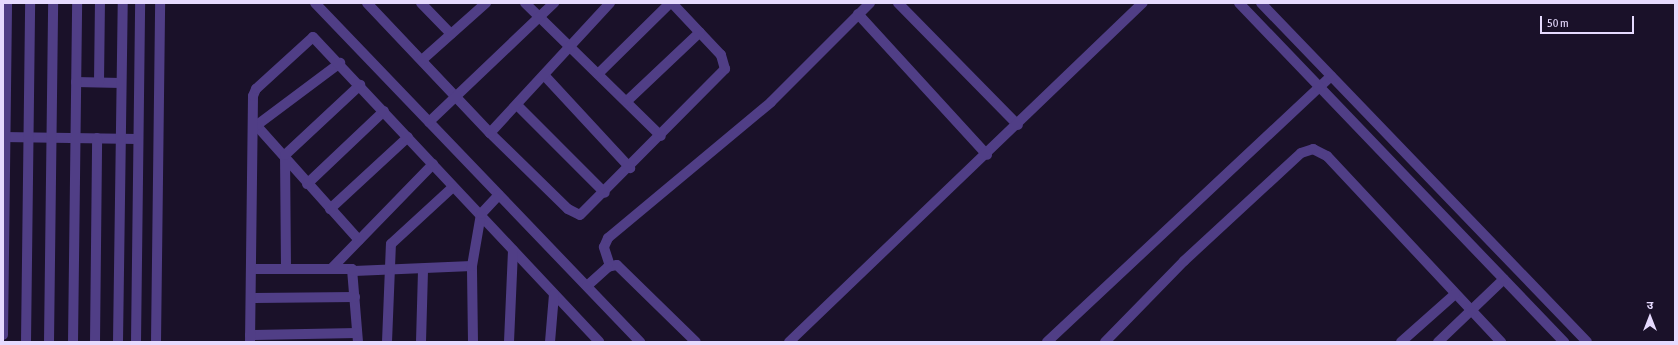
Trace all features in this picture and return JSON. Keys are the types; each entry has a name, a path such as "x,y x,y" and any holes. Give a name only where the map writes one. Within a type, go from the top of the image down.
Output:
{"street":[{"path":"3,335 4,137 7,3"},
{"path":"26,342 27,137 30,3"},
{"path":"49,342 53,3"},
{"path":"72,342 77,3"},
{"path":"99,82 100,3"},
{"path":"118,342 123,3"},
{"path":"136,342 140,3"},
{"path":"156,342 160,3"},
{"path":"315,3 640,342"},
{"path":"366,3 490,132 572,213 586,213 725,69 721,55 671,3 598,74"},
{"path":"421,3 451,34"},
{"path":"525,3 567,47 627,101 661,136"},
{"path":"429,122 554,3"},
{"path":"490,132 517,105 567,47 610,3"},
{"path":"610,266 604,247 608,238 771,102 870,3"},
{"path":"898,3 1018,125"},
{"path":"789,342 987,155 1143,3"},
{"path":"1239,3 1564,342"},
{"path":"1261,3 1587,342"},
{"path":"422,60 483,4"},
{"path":"858,14 987,155"},
{"path":"627,101 700,32"},
{"path":"354,271 357,338 250,339 253,269 256,89 311,38 318,38 453,187 481,214 599,342"},
{"path":"255,127 340,63"},
{"path":"544,75 630,168"},
{"path":"1047,342 1331,76"},
{"path":"76,82 121,83"},
{"path":"286,268 285,155 360,85"},
{"path":"517,105 605,193"},
{"path":"307,184 384,111"},
{"path":"255,127 285,155 307,184 359,240"},
{"path":"4,137 138,139"},
{"path":"330,209 408,137"},
{"path":"95,342 97,138"},
{"path":"1105,342 1184,261 1301,153 1314,149 1327,156 1501,342"},
{"path":"332,268 433,164"},
{"path":"387,342 390,270 389,250 394,240 453,187"},
{"path":"473,342 472,266 481,214 499,195"},
{"path":"509,342 513,250"},
{"path":"253,269 332,268 354,271 472,266"},
{"path":"586,286 610,266 620,267 696,342"},
{"path":"421,342 424,269"},
{"path":"1438,342 1504,279"},
{"path":"550,342 554,294"},
{"path":"1401,342 1455,294"},
{"path":"252,298 355,297"}]}
